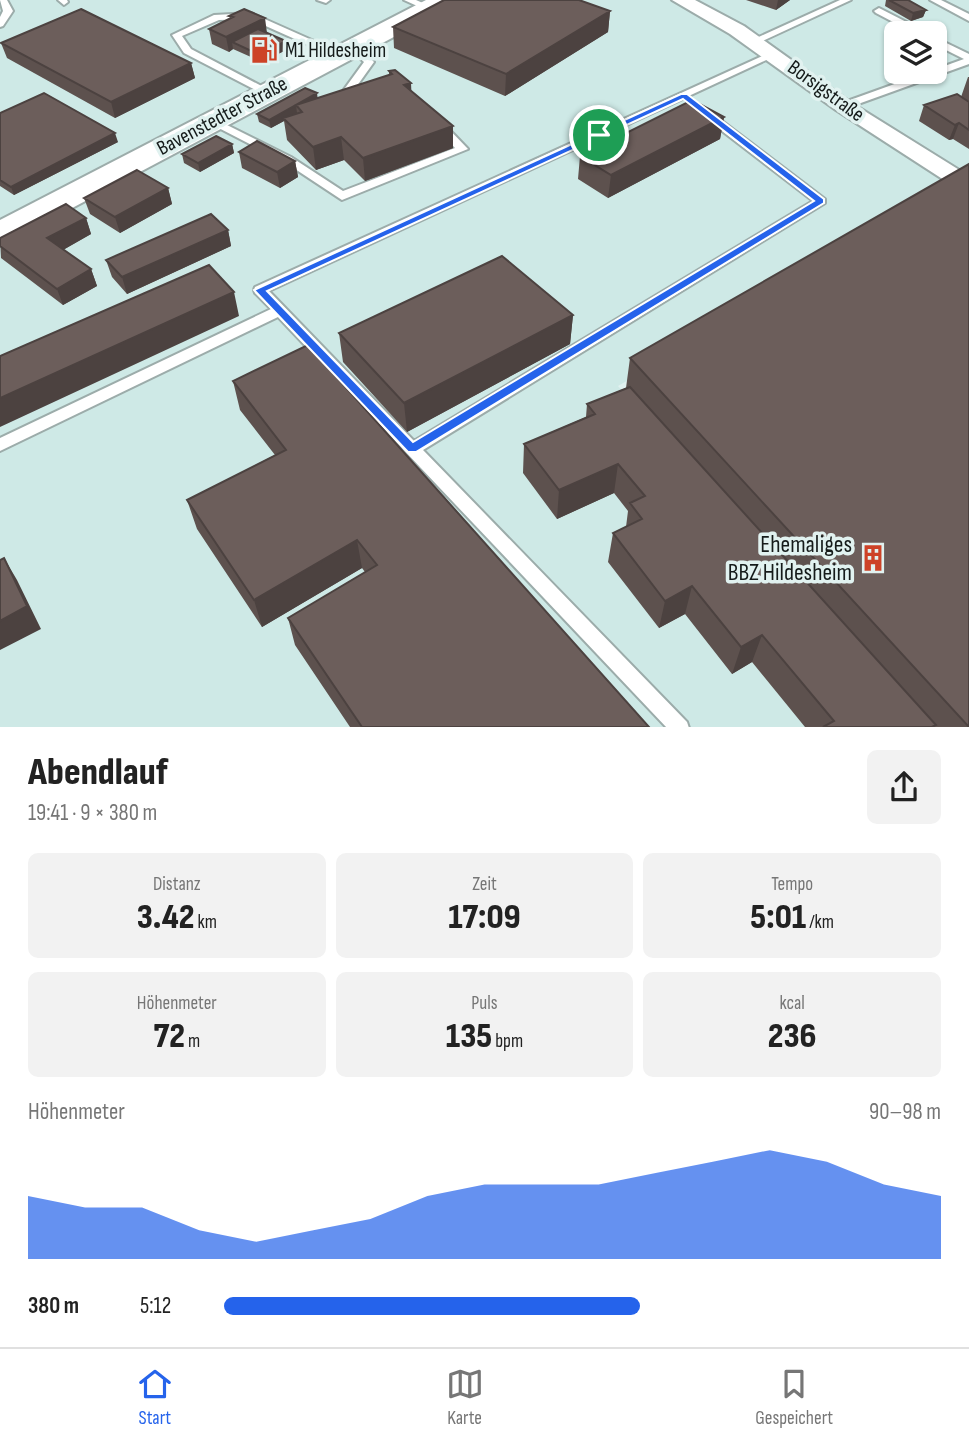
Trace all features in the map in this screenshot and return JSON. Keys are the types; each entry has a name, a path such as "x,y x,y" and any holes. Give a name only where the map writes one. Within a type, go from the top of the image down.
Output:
{"street":[{"name":"Borsigstraße","path":"681,0 718,18 755,41 843,106 969,186"},
{"name":"Bavenstedter Straße","path":"0,233 346,51 427,3"}],"lane":[{"path":"0,24 8,11 3,0"},
{"path":"755,41 847,0"},
{"path":"934,0 969,18"},
{"path":"879,11 898,21"},
{"path":"267,93 187,51 177,34 217,17 251,16 369,62 345,95"},
{"path":"947,47 969,60"},
{"path":"680,727 260,290 774,54"},
{"path":"843,106 969,60"},
{"path":"412,449 821,201 684,96"},
{"path":"213,121 287,159 342,196 462,149 435,121"},
{"path":"0,445 279,311"}],"shaded area":[{"path":"0,0 969,0 969,181 618,386 917,727 0,727"}],"building":[{"path":"444,0 579,0 610,11 506,74 393,27"},
{"path":"889,0 908,0 926,10 913,13"},
{"path":"81,9 191,63 111,102 1,43"},
{"path":"244,9 265,18 226,37 209,29 233,17 229,16"},
{"path":"258,29 286,41 260,55 232,42"},
{"path":"395,70 411,83 404,85 453,126 363,158 341,137 313,147 283,118 302,112 296,105 392,74 389,71"},
{"path":"305,88 317,93 269,120 257,114"},
{"path":"44,93 115,133 11,187 0,180 0,113"},
{"path":"957,94 969,102 969,130 959,123 955,125 924,105"},
{"path":"692,100 724,117 611,175 580,156"},
{"path":"216,136 232,144 198,163 182,154"},
{"path":"257,141 295,161 277,172 239,152"},
{"name":"Ehemaliges BBZ Hildesheim","path":"969,164 969,727 630,358"},
{"path":"137,170 168,188 115,217 84,198"},
{"path":"66,204 86,218 47,238 91,269 57,289 0,246 0,238"},
{"path":"211,214 228,230 122,277 106,260"},
{"path":"502,256 573,315 404,403 339,333"},
{"path":"209,265 234,292 0,398 0,356"},
{"path":"308,345 649,727 362,727 288,618 377,565 357,540 254,600 187,500 286,450 233,381"},
{"path":"630,387 936,725 823,727 834,721 762,635 741,647 692,586 665,601 613,533 642,519 630,503 645,496 618,464 559,490 524,444 595,414 587,404"},
{"path":"4,558 27,606 0,621 0,560"}],"place":[{"name":"M1 Hildesheim","path":"264,50"},
{"name":"Ehemaliges BBZ Hildesheim","path":"873,558"}],"route":[{"path":"684,96 821,201 412,449 260,290 344,251 599,135 684,96"}]}
